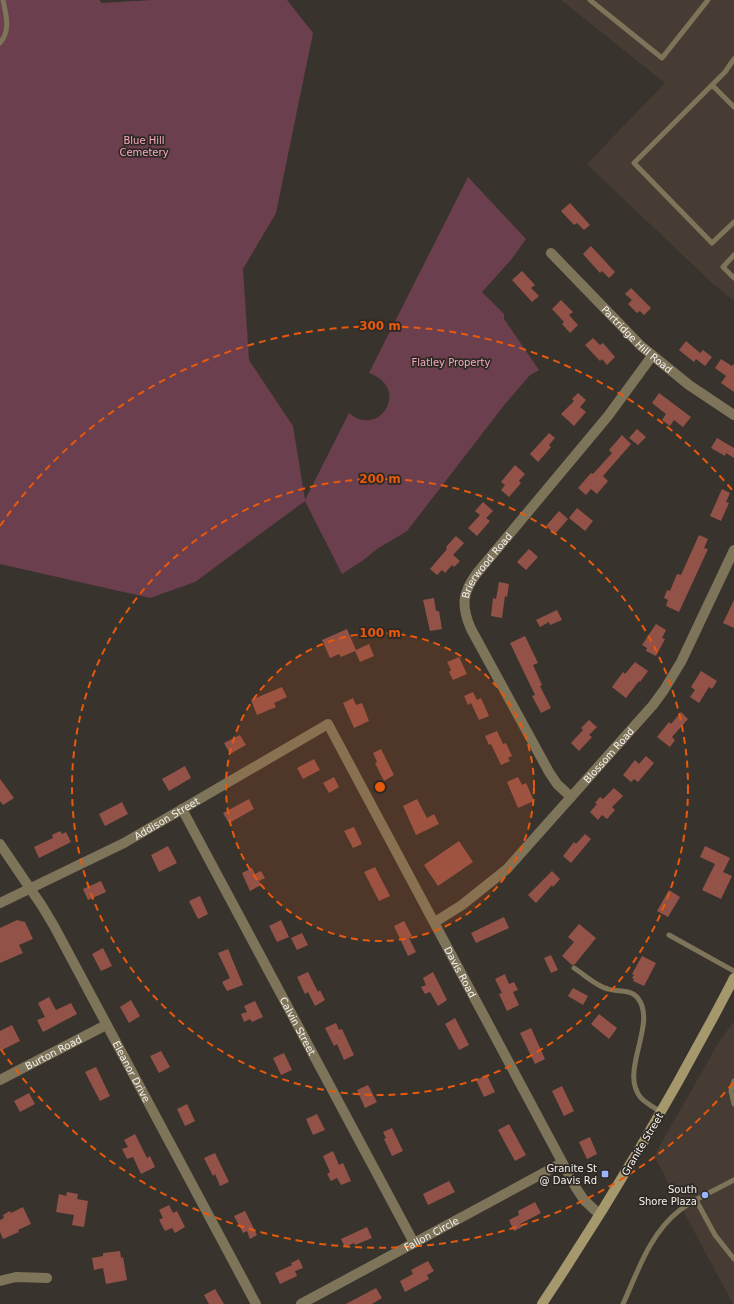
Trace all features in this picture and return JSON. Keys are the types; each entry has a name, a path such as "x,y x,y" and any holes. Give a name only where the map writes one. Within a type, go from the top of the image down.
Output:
{"main road":[{"name":"Granite Street","path":"542,1304 661,1112 698,1047 734,978"}],"street":[{"name":"Partridge Hill Road","path":"551,253 625,331 652,356 698,391 734,415"},
{"name":"Brierwood Road","path":"571,797 557,784 549,772 471,629 464,608 465,596 469,585 477,573 608,416 652,356"},
{"name":"Blossom Road","path":"435,922 462,905 507,869 646,713 664,690 687,650 734,550"},
{"name":"Addison Street","path":"0,903 124,843 328,724"},
{"name":"Davis Road","path":"328,724 435,922 562,1163 580,1194 589,1206 599,1214"},
{"name":"Calvin Street","path":"182,809 414,1243"},
{"name":"Eleanor Drive","path":"0,844 54,926 256,1304"},
{"name":"Burton Road","path":"0,1080 106,1025"},
{"name":"Fallon Circle","path":"301,1304 562,1163"},
{"path":"0,1281 16,1277 47,1278"}],"lane":[{"path":"0,43 6,34 7,26 3,0"},
{"path":"590,0 662,58 708,0"},
{"path":"734,59 725,72 634,163 712,243 734,222"},
{"path":"712,85 734,107"},
{"path":"734,255 723,267 734,278"},
{"path":"669,935 734,971"},
{"path":"574,968 601,986 612,990 634,994 640,1001 644,1019 636,1064 635,1081 638,1093 641,1097 661,1112"},
{"path":"734,1081 731,1092 734,1104"},
{"path":"623,1304 657,1234 679,1212 696,1200 734,1180"},
{"path":"696,1200 716,1235 734,1259"}],"shaded area":[{"path":"561,0 734,0 734,301 711,282 587,164 665,83"},
{"path":"734,1021 733,1304 654,1156 719,1042"}],"green space":[{"name":"Blue Hill Cemetery","path":"0,0 99,0 102,3 153,0 287,0 313,33 276,213 243,269 249,360 293,426 305,500 349,413 360,419 370,420 379,416 386,409 389,400 388,390 382,380 369,373 468,177 526,239 511,260 482,292 504,314 504,319 539,370 530,375 505,404 407,531 377,549 342,574 305,501 195,582 150,598 0,564"}],"building":[{"path":"570,203 590,225 584,230 577,223 574,225 561,211"},
{"path":"591,246 615,272 609,278 602,271 600,273 583,254"},
{"path":"522,271 535,285 531,288 539,296 532,302 512,280"},
{"path":"631,288 651,308 644,315 640,311 637,313 628,304 632,300 625,294"},
{"path":"561,300 573,312 569,315 578,325 570,333 562,324 564,322 552,309"},
{"path":"593,338 600,345 603,343 615,357 607,365 602,359 600,361 585,345"},
{"path":"686,341 700,353 703,350 712,357 705,366 696,359 694,362 679,350"},
{"path":"721,359 732,366 734,364 734,392 721,383 726,376 715,368"},
{"path":"578,393 586,400 580,407 586,412 574,426 561,414 574,401 572,399"},
{"path":"659,393 691,417 683,427 674,420 670,426 662,420 666,414 652,403"},
{"path":"637,429 646,437 638,445 629,438"},
{"path":"549,433 555,438 549,445 551,447 538,462 530,454"},
{"path":"622,435 631,444 603,476 608,481 597,494 591,489 586,495 578,488 612,453 609,450"},
{"path":"717,438 734,448 734,458 726,453 725,456 711,448"},
{"path":"515,465 525,474 519,481 521,483 509,497 501,490 505,485 501,482"},
{"path":"722,489 730,493 726,502 729,503 721,521 710,516"},
{"path":"483,502 493,511 486,518 490,521 477,536 468,528 480,515 475,511"},
{"path":"577,508 593,521 585,531 569,518"},
{"path":"559,511 568,519 555,534 546,526"},
{"path":"699,535 708,539 704,548 708,549 679,612 666,606 668,600 664,598 667,590 670,591 677,574 681,575"},
{"path":"456,536 464,543 453,555 460,561 454,567 452,565 445,573 442,570 437,575 430,569"},
{"path":"529,549 538,557 526,570 517,562"},
{"path":"499,582 509,584 507,597 505,596 502,618 491,616 493,598 496,599"},
{"path":"434,598 436,611 439,611 442,629 430,631 423,600"},
{"path":"734,600 734,628 723,623"},
{"path":"557,610 562,620 550,625 549,622 540,627 536,620"},
{"path":"656,624 666,630 662,638 665,639 656,656 646,651 647,648 642,645"},
{"path":"347,629 356,650 369,644 374,656 360,662 355,651 341,657 339,654 330,658 322,640"},
{"path":"525,636 538,663 533,665 542,685 540,686 551,708 541,713 532,696 535,695 510,643"},
{"path":"459,657 467,674 453,680 449,672 451,670 447,662"},
{"path":"635,662 648,671 626,698 612,687 623,672 625,674"},
{"path":"701,671 717,681 712,689 709,687 699,703 690,697 695,690 691,687"},
{"path":"282,687 287,697 274,703 276,707 257,715 251,700"},
{"path":"473,692 477,700 481,698 489,716 479,720 471,703 468,705 464,696"},
{"path":"353,698 356,705 362,703 369,721 354,728 343,703"},
{"path":"681,712 688,719 672,737 675,740 670,747 657,737 669,722 671,724"},
{"path":"589,720 597,727 589,735 592,737 579,751 571,743 583,730 581,728"},
{"path":"497,731 503,744 506,743 512,756 508,758 510,761 501,765 491,744 489,745 485,736"},
{"path":"240,735 246,745 230,754 224,743"},
{"path":"381,749 394,775 384,781 375,763 377,762 373,753"},
{"path":"646,756 654,763 638,782 634,779 631,782 623,775 635,760 639,764"},
{"path":"314,759 320,770 303,779 297,768"},
{"path":"185,766 191,778 169,791 162,779"},
{"path":"334,777 339,787 329,793 323,783"},
{"path":"518,777 522,785 526,783 534,801 518,808 507,782"},
{"path":"0,779 14,798 3,805 0,801"},
{"path":"614,788 623,796 612,807 615,810 607,819 602,815 598,820 590,812 597,804 595,803 600,797 603,799"},
{"path":"249,799 254,809 229,823 223,813"},
{"path":"417,799 427,818 434,814 439,824 416,835 403,806"},
{"path":"122,802 128,814 105,826 99,814"},
{"path":"354,827 362,844 353,848 344,831"},
{"path":"60,831 62,834 66,832 71,842 39,858 34,847 53,838 52,835"},
{"path":"585,834 591,839 571,863 563,856 574,842 576,844"},
{"path":"459,841 473,862 438,886 424,865"},
{"path":"168,846 177,863 159,872 151,855"},
{"path":"705,846 730,858 723,872 732,876 721,899 702,890 715,864 700,857"},
{"path":"375,867 390,896 379,901 364,872"},
{"path":"252,868 255,874 261,871 265,878 259,881 261,885 250,891 242,873"},
{"path":"552,871 560,879 553,887 552,885 536,903 528,895"},
{"path":"101,881 106,892 88,900 83,889"},
{"path":"669,890 680,897 668,917 657,911"},
{"path":"200,896 208,914 198,919 189,901"},
{"path":"504,917 509,928 476,943 471,933"},
{"path":"17,920 25,922 33,939 19,945 23,953 0,963 0,928"},
{"path":"281,920 289,937 277,942 269,926"},
{"path":"404,921 412,936 409,938 416,952 408,956 394,926"},
{"path":"579,924 596,938 575,964 572,965 562,956 574,942 568,937"},
{"path":"302,933 308,945 297,950 291,938"},
{"path":"103,948 112,966 101,971 92,954"},
{"path":"228,949 243,985 227,991 222,982 230,978 218,953"},
{"path":"551,955 558,970 551,973 544,958"},
{"path":"642,956 656,963 644,986 633,981 634,979 632,978 634,975 632,974"},
{"path":"308,972 318,992 320,990 325,1000 315,1006 308,992 305,994 297,977"},
{"path":"433,972 447,1000 438,1006 430,992 425,994 421,987 426,985 423,978"},
{"path":"505,974 509,984 514,982 518,990 513,992 519,1005 507,1011 499,994 502,993 495,979"},
{"path":"573,988 588,996 583,1005 568,996"},
{"path":"49,997 56,1010 71,1003 77,1014 43,1032 37,1020 45,1017 38,1003"},
{"path":"131,1000 140,1016 129,1023 120,1007"},
{"path":"255,1001 263,1017 252,1022 250,1019 244,1022 241,1014 247,1012 244,1006"},
{"path":"599,1014 617,1028 609,1039 591,1024"},
{"path":"455,1018 469,1045 459,1050 445,1024"},
{"path":"336,1023 339,1030 342,1029 354,1055 344,1060 337,1044 334,1046 325,1028"},
{"path":"12,1025 20,1041 0,1051 0,1031"},
{"path":"531,1028 545,1059 535,1064 520,1033"},
{"path":"161,1051 170,1067 159,1073 150,1056"},
{"path":"284,1053 292,1070 281,1075 273,1058"},
{"path":"96,1067 110,1096 100,1101 85,1072"},
{"path":"487,1075 495,1092 484,1097 476,1080"},
{"path":"368,1085 377,1102 365,1108 357,1090"},
{"path":"562,1086 574,1111 564,1116 552,1091"},
{"path":"29,1093 35,1104 20,1112 14,1101"},
{"path":"187,1104 195,1121 185,1126 177,1109"},
{"path":"317,1114 325,1130 313,1135 306,1119"},
{"path":"509,1124 526,1155 515,1161 498,1130"},
{"path":"392,1128 403,1151 392,1156 384,1139 386,1138 383,1132"},
{"path":"135,1134 147,1158 150,1156 155,1167 141,1174 133,1157 127,1159 122,1149 128,1147 124,1140"},
{"path":"590,1137 597,1154 587,1159 579,1142"},
{"path":"333,1151 339,1165 343,1163 351,1181 341,1185 337,1178 331,1181 327,1174 330,1172 323,1156"},
{"path":"215,1153 229,1182 220,1186 215,1174 213,1176 204,1158"},
{"path":"449,1181 455,1192 428,1205 423,1194"},
{"path":"67,1192 78,1194 77,1199 88,1201 84,1227 72,1225 74,1215 56,1212 59,1194 66,1196"},
{"path":"535,1202 541,1213 520,1224 522,1227 514,1231 509,1220 519,1215 518,1211"},
{"path":"169,1205 173,1213 177,1211 185,1227 175,1233 172,1228 165,1231 159,1220 163,1218 159,1210"},
{"path":"23,1207 31,1224 18,1230 19,1232 3,1239 0,1232 0,1220 4,1218 3,1215"},
{"path":"245,1211 257,1235 250,1239 247,1231 243,1233 234,1216"},
{"path":"367,1227 372,1238 355,1245 354,1243 345,1247 341,1239"},
{"path":"120,1251 121,1258 123,1257 127,1280 106,1284 103,1268 94,1270 92,1258 103,1256 103,1253"},
{"path":"299,1259 303,1268 295,1271 297,1276 280,1284 275,1273 292,1265 291,1263"},
{"path":"428,1261 434,1271 427,1275 429,1279 405,1292 400,1281 413,1274 411,1270"},
{"path":"376,1288 382,1298 372,1304 346,1304"},
{"path":"215,1289 224,1304 209,1304 204,1295"}],"place":[{"name":"Granite St @ Davis Rd","path":"605,1174"},
{"name":"South Shore Plaza","path":"705,1195"}],"park label":[{"name":"Flatley Property","path":"451,362"}]}
